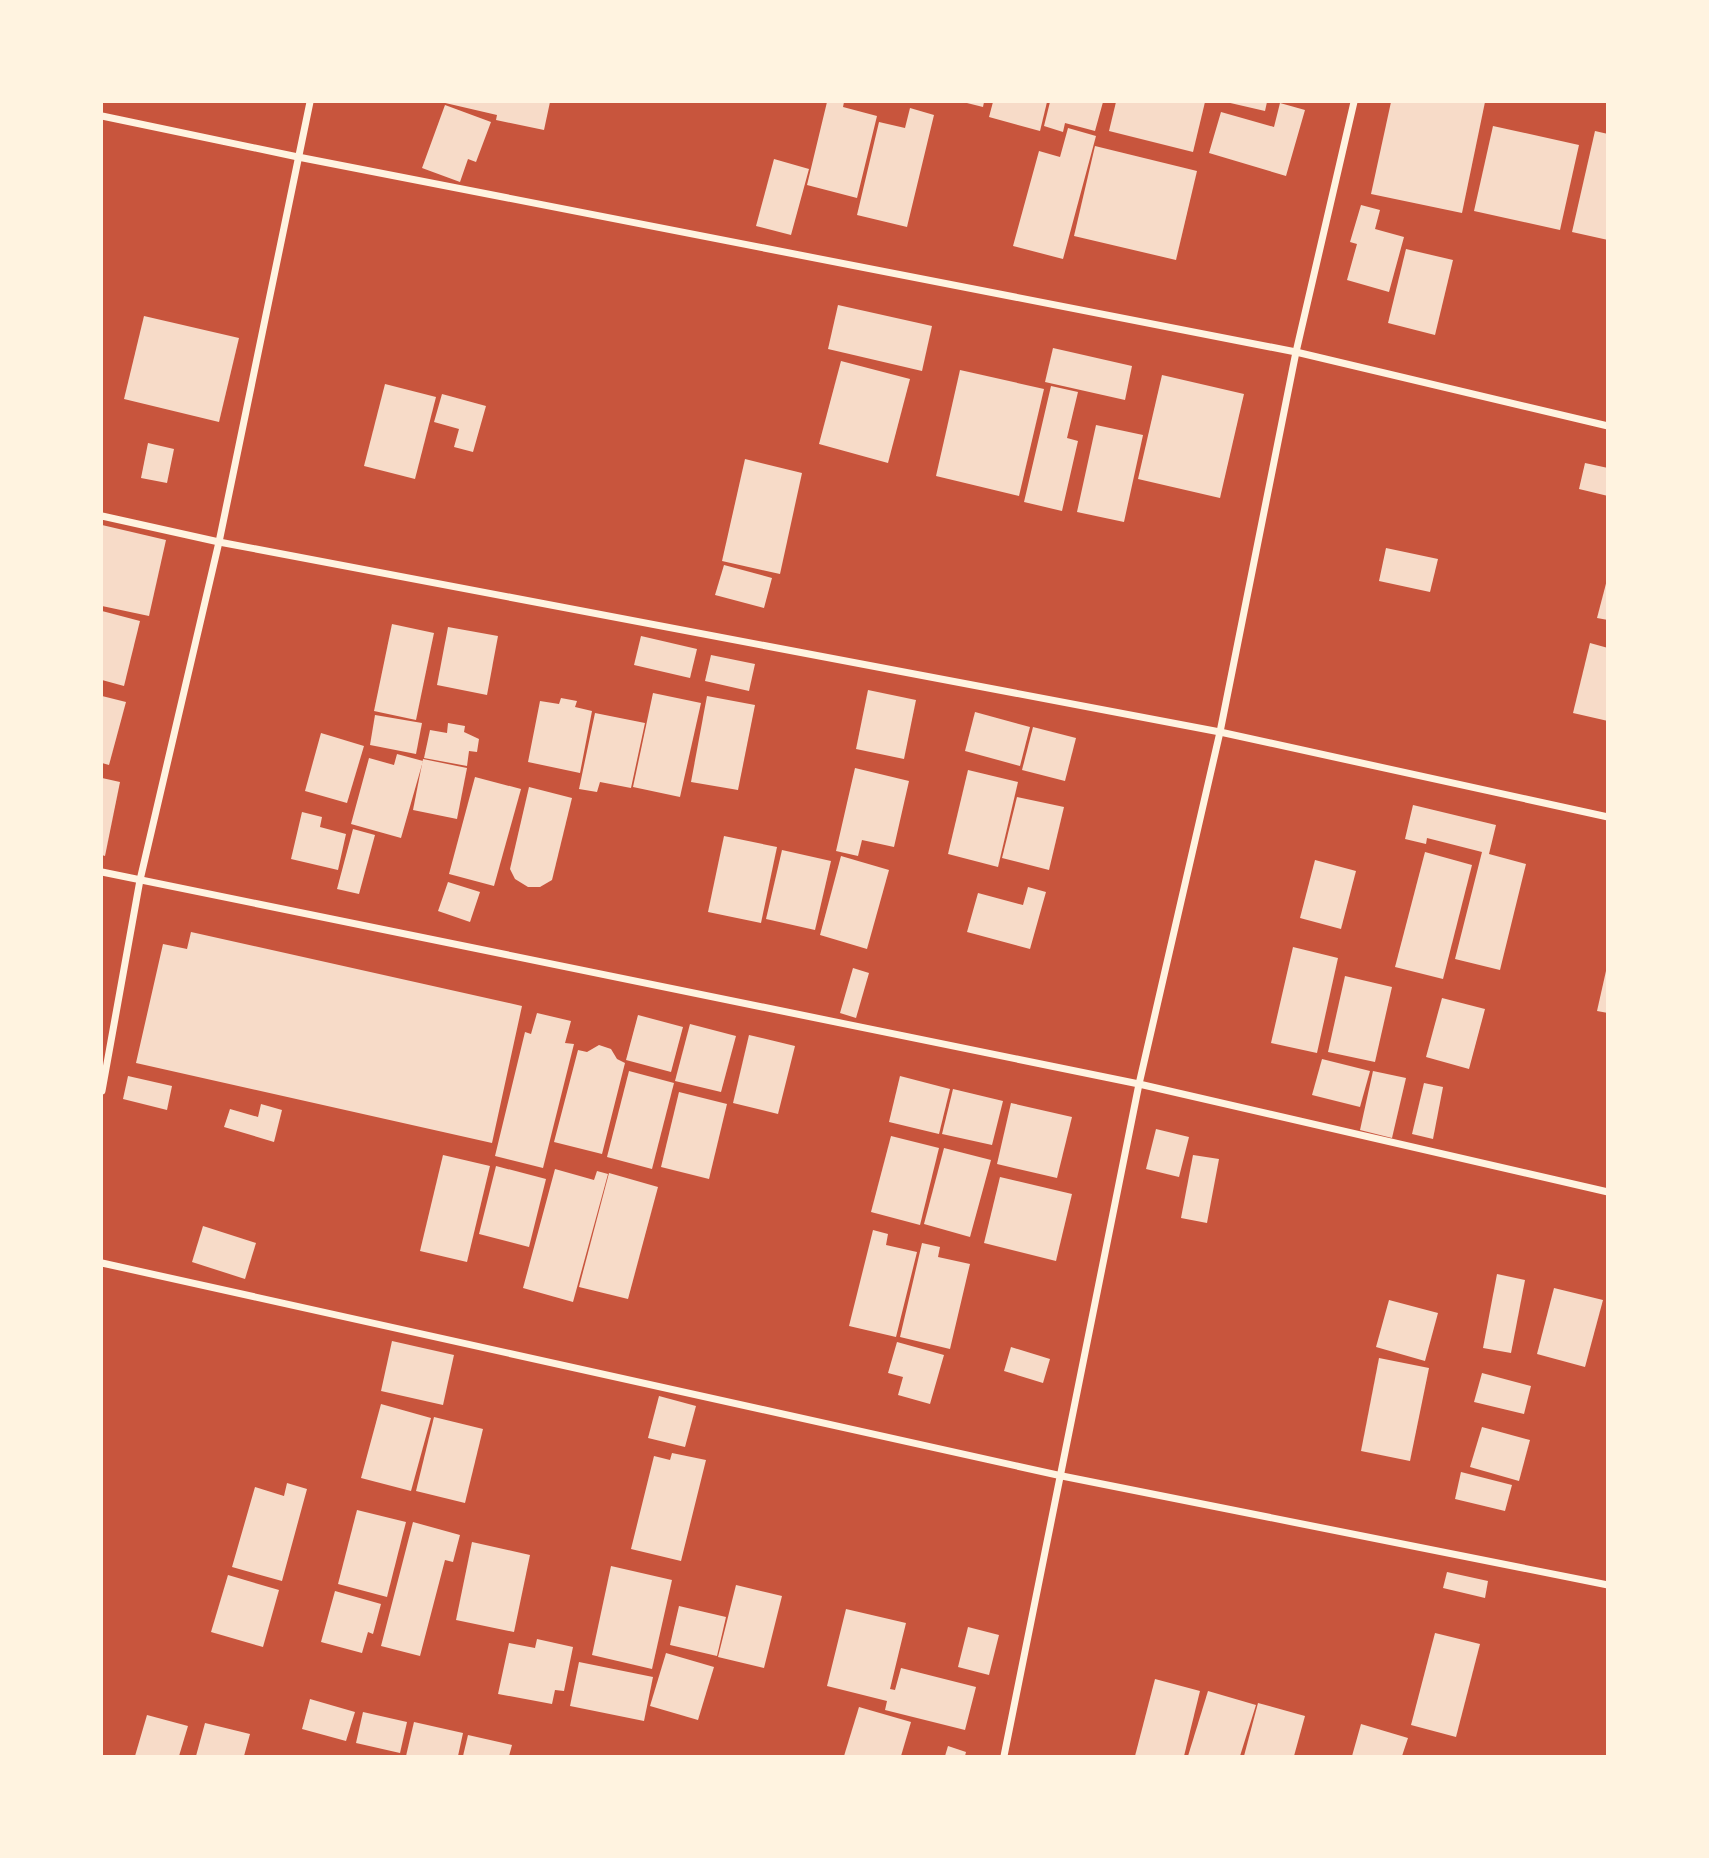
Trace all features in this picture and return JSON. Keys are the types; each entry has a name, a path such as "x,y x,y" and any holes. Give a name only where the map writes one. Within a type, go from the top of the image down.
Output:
{"street":[{"path":"102,1091 140,880 219,541 310,102"},
{"path":"1004,1756 1139,1084 1220,732 1296,352 1354,102"},
{"path":"102,116 298,157 1296,352 1608,426"},
{"path":"102,516 219,541 1220,732 1608,817"},
{"path":"102,872 1139,1084 1608,1192"},
{"path":"102,1263 1062,1476 1608,1586"}],"building":[{"path":"441,102 550,102 544,130 496,120 497,115"},
{"path":"827,102 844,102 843,107 877,116 857,198 807,185"},
{"path":"963,102 984,102 983,107"},
{"path":"993,102 1047,102 1040,131 989,117"},
{"path":"1050,102 1103,102 1095,131 1065,123 1063,132 1044,126"},
{"path":"1116,102 1205,102 1193,152 1109,131"},
{"path":"1226,102 1267,102 1265,111"},
{"path":"1391,102 1485,102 1462,213 1371,194"},
{"path":"1280,103 1305,110 1286,176 1209,153 1221,112 1274,127"},
{"path":"445,105 491,122 476,162 468,159 460,182 422,168"},
{"path":"910,108 934,115 907,227 857,215 879,122 905,128"},
{"path":"1493,126 1579,145 1560,230 1474,211"},
{"path":"1068,128 1096,136 1063,259 1013,246 1039,151 1060,157"},
{"path":"1595,131 1608,134 1608,240 1572,232"},
{"path":"1095,146 1197,171 1176,260 1074,236"},
{"path":"774,159 809,169 791,235 756,226"},
{"path":"1361,205 1380,210 1375,229 1404,237 1389,292 1347,280 1357,244 1350,242"},
{"path":"1406,249 1453,260 1435,335 1388,323"},
{"path":"838,305 932,326 922,371 828,349"},
{"path":"144,316 239,338 219,422 124,399"},
{"path":"1053,348 1132,366 1125,400 1045,382"},
{"path":"841,361 910,379 888,463 819,444"},
{"path":"960,370 1044,389 1019,496 936,476"},
{"path":"1162,375 1244,394 1220,498 1138,479"},
{"path":"385,384 436,397 415,479 364,466"},
{"path":"1051,386 1078,392 1067,438 1078,441 1062,511 1024,502"},
{"path":"442,394 486,406 473,452 454,447 459,429 434,422"},
{"path":"1096,425 1143,435 1124,522 1077,512"},
{"path":"148,443 174,449 167,483 141,478"},
{"path":"745,459 802,473 780,574 722,561"},
{"path":"1585,463 1608,468 1608,496 1579,489"},
{"path":"102,525 166,540 149,616 102,606"},
{"path":"1386,548 1438,559 1430,592 1379,581"},
{"path":"724,565 772,578 764,608 715,595"},
{"path":"1608,576 1608,620 1597,618"},
{"path":"102,611 140,621 124,686 102,680"},
{"path":"392,624 434,633 416,720 374,711"},
{"path":"448,627 498,636 487,695 437,685"},
{"path":"641,636 697,649 690,678 634,665"},
{"path":"1590,643 1608,648 1608,721 1573,713"},
{"path":"711,655 755,664 749,691 705,681"},
{"path":"868,690 916,700 904,759 856,749"},
{"path":"653,693 701,703 680,797 633,787"},
{"path":"102,696 126,702 109,765 102,763"},
{"path":"707,696 755,705 738,790 691,782"},
{"path":"561,698 577,701 575,707 592,711 580,773 528,762 540,701 559,704"},
{"path":"975,712 1030,727 1020,766 965,751"},
{"path":"595,713 645,723 631,788 600,782 597,792 579,789"},
{"path":"375,715 422,723 416,754 370,745"},
{"path":"448,723 465,726 464,732 479,739 477,752 469,751 467,766 424,758 430,730 447,733"},
{"path":"1033,727 1076,738 1065,781 1022,770"},
{"path":"321,733 364,746 347,803 305,791"},
{"path":"397,754 423,761 401,838 351,824 369,758 394,765"},
{"path":"423,759 467,768 457,819 413,810"},
{"path":"855,768 909,781 894,847 862,840 858,856 836,851"},
{"path":"968,770 1018,782 998,867 948,854"},
{"path":"475,777 521,789 494,886 449,874"},
{"path":"102,778 120,782 105,856 102,855"},
{"path":"529,787 572,798 552,880 540,887 528,887 515,879 510,869"},
{"path":"1017,797 1064,807 1049,870 1002,858"},
{"path":"1413,805 1496,825 1489,854 1526,864 1500,970 1455,959 1482,852 1427,838 1426,844 1405,839"},
{"path":"302,812 322,817 320,827 346,834 338,870 291,859"},
{"path":"353,829 375,835 359,894 337,889"},
{"path":"724,836 777,847 761,923 708,912"},
{"path":"782,850 831,861 815,930 766,919"},
{"path":"1425,852 1472,865 1443,979 1395,967"},
{"path":"841,856 889,870 867,949 820,935"},
{"path":"1315,860 1356,871 1341,929 1300,918"},
{"path":"448,882 480,892 470,922 438,911"},
{"path":"1028,887 1046,892 1030,949 967,932 978,893 1023,905"},
{"path":"191,932 522,1006 492,1143 136,1063 163,944 187,949"},
{"path":"1293,947 1338,958 1317,1053 1271,1043"},
{"path":"853,968 869,973 856,1018 840,1013"},
{"path":"1608,971 1608,1013 1597,1011"},
{"path":"1345,976 1392,987 1375,1062 1328,1052"},
{"path":"1442,998 1485,1009 1469,1069 1426,1057"},
{"path":"537,1013 571,1021 565,1043 574,1044 543,1168 495,1156 525,1032 531,1034"},
{"path":"638,1015 683,1027 671,1072 626,1060"},
{"path":"690,1024 736,1036 721,1092 675,1081"},
{"path":"749,1035 795,1046 778,1114 733,1103"},
{"path":"599,1045 611,1049 617,1059 625,1063 602,1154 554,1142 578,1050 587,1052"},
{"path":"1322,1059 1370,1071 1360,1107 1312,1095"},
{"path":"629,1071 674,1083 652,1169 607,1157"},
{"path":"1373,1071 1406,1078 1392,1138 1360,1130"},
{"path":"128,1076 172,1086 167,1110 123,1099"},
{"path":"900,1076 950,1089 939,1134 889,1122"},
{"path":"1424,1083 1443,1087 1433,1139 1412,1134"},
{"path":"953,1089 1003,1101 992,1145 942,1134"},
{"path":"679,1092 727,1104 709,1179 661,1167"},
{"path":"1011,1103 1072,1117 1057,1178 997,1164"},
{"path":"261,1104 282,1110 274,1142 224,1127 230,1109 258,1117"},
{"path":"1156,1129 1189,1137 1179,1177 1146,1169"},
{"path":"891,1136 939,1148 920,1225 871,1212"},
{"path":"944,1148 991,1160 970,1237 924,1224"},
{"path":"443,1155 490,1166 467,1262 420,1251"},
{"path":"1193,1155 1219,1159 1207,1223 1181,1218"},
{"path":"496,1166 546,1179 529,1247 479,1234"},
{"path":"555,1169 594,1180 597,1171 608,1174 573,1302 523,1288"},
{"path":"609,1173 658,1187 628,1299 579,1287"},
{"path":"1000,1177 1072,1194 1056,1261 984,1243"},
{"path":"203,1226 256,1243 245,1279 192,1262"},
{"path":"873,1230 888,1234 886,1245 917,1252 896,1337 849,1326"},
{"path":"922,1243 940,1247 938,1257 970,1264 950,1349 900,1337"},
{"path":"1497,1274 1525,1280 1511,1353 1483,1348"},
{"path":"1554,1288 1603,1300 1585,1367 1537,1354"},
{"path":"1389,1300 1438,1313 1425,1361 1376,1347"},
{"path":"392,1341 454,1355 443,1405 381,1391"},
{"path":"897,1342 944,1355 930,1404 898,1395 903,1377 888,1373"},
{"path":"1011,1347 1050,1359 1043,1383 1004,1371"},
{"path":"1379,1358 1429,1368 1410,1461 1361,1451"},
{"path":"1482,1373 1531,1386 1524,1414 1474,1402"},
{"path":"659,1396 696,1406 685,1447 648,1438"},
{"path":"381,1404 431,1418 411,1491 361,1478"},
{"path":"434,1417 483,1429 465,1503 416,1491"},
{"path":"1482,1427 1530,1440 1519,1481 1470,1467"},
{"path":"672,1453 706,1460 681,1561 631,1549 654,1456 670,1460"},
{"path":"1461,1472 1512,1485 1505,1511 1455,1499"},
{"path":"287,1483 307,1489 282,1581 232,1567 255,1487 284,1496"},
{"path":"357,1510 406,1522 387,1597 338,1584"},
{"path":"413,1522 460,1535 453,1562 445,1560 420,1656 381,1646"},
{"path":"472,1542 530,1555 514,1632 456,1620"},
{"path":"611,1566 672,1580 652,1669 592,1655"},
{"path":"1447,1572 1488,1581 1485,1598 1443,1588"},
{"path":"228,1575 279,1590 263,1647 211,1632"},
{"path":"736,1585 782,1596 764,1668 718,1657"},
{"path":"335,1591 381,1604 373,1634 368,1632 362,1653 321,1642"},
{"path":"679,1606 726,1617 717,1656 670,1645"},
{"path":"846,1609 906,1623 890,1689 895,1690 901,1668 976,1687 965,1730 885,1710 887,1701 827,1686"},
{"path":"968,1627 999,1635 989,1675 958,1667"},
{"path":"1435,1633 1480,1644 1456,1737 1411,1725"},
{"path":"537,1639 573,1647 564,1691 555,1690 552,1704 498,1694 509,1643 535,1648"},
{"path":"666,1653 714,1667 698,1720 650,1706"},
{"path":"579,1662 653,1677 644,1721 570,1706"},
{"path":"1155,1679 1200,1691 1184,1756 1135,1756"},
{"path":"1208,1691 1256,1705 1240,1756 1188,1756"},
{"path":"310,1699 355,1712 346,1741 302,1729"},
{"path":"1258,1703 1305,1716 1294,1756 1244,1756"},
{"path":"859,1707 911,1722 901,1756 844,1756"},
{"path":"363,1712 407,1722 400,1753 356,1743"},
{"path":"147,1715 188,1726 179,1756 135,1756"},
{"path":"414,1722 463,1733 458,1756 406,1756"},
{"path":"205,1723 250,1734 244,1756 196,1756"},
{"path":"1361,1724 1408,1738 1402,1756 1352,1756"},
{"path":"468,1735 512,1745 509,1756 463,1756"},
{"path":"948,1746 966,1752 965,1756 945,1756"}]}
